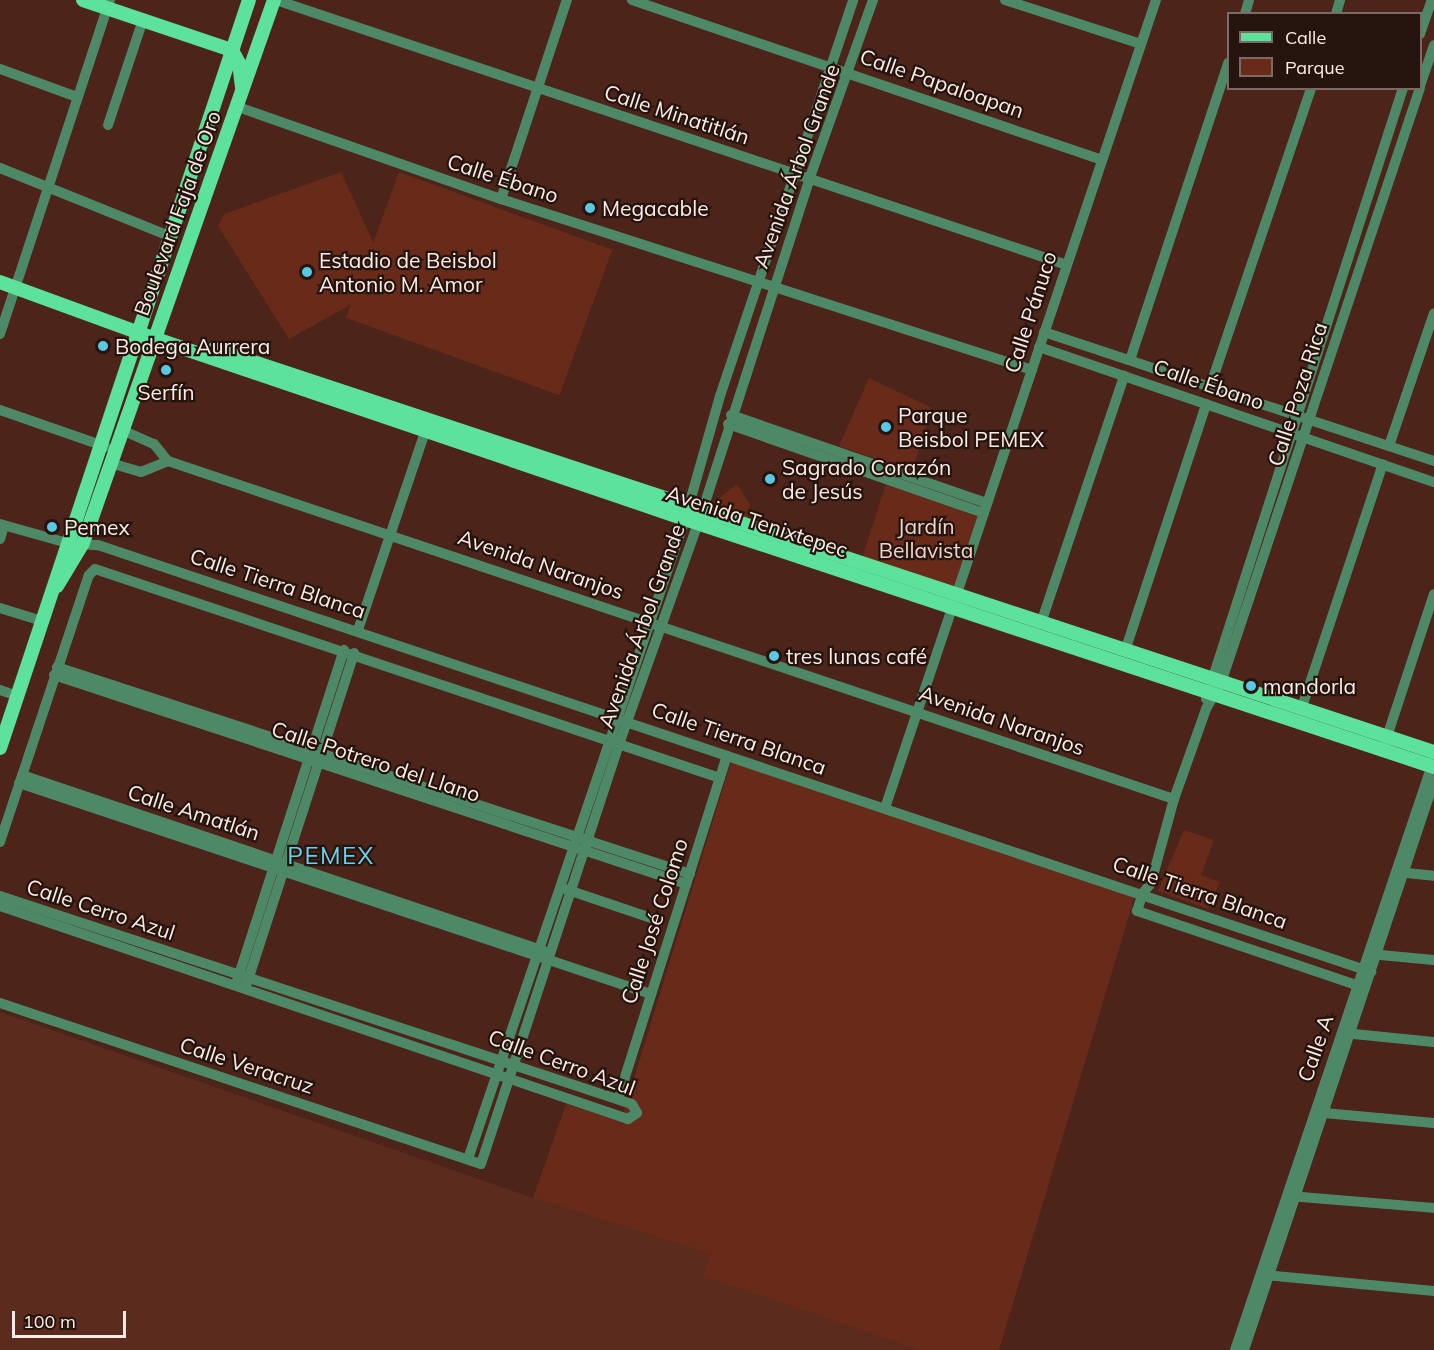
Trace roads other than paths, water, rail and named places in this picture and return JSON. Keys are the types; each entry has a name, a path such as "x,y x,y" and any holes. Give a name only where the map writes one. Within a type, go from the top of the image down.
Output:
{"main road":[{"path":"83,0 108,4 143,20 232,50 243,78 238,107"},
{"name":"Boulevard Faja de Oro","path":"51,592 249,0"},
{"name":"Boulevard Faja de Oro","path":"51,592 61,582 82,543 275,0"},
{"name":"Avenida Tenixtepec","path":"0,282 140,327 560,470 691,521 954,601 1041,623 1125,651 1213,688 1301,710 1433,764"},
{"name":"Avenida Tenixtepec","path":"560,470 703,509 954,601 1384,745 1434,752"},
{"path":"0,748 51,592"}],"street":[{"name":"Calle Minatitlán","path":"275,0 537,90 795,172 1067,265"},
{"path":"501,199 567,0"},
{"name":"Calle Papaloapan","path":"632,0 850,71 1102,160"},
{"name":"Avenida Árbol Grande","path":"468,1160 501,1060 571,891 619,744 661,626 691,521 689,505 759,280 853,0"},
{"name":"Avenida Árbol Grande","path":"481,1164 545,957 559,887 616,716 649,622 691,521 703,509 729,420 810,177 850,71 873,0"},
{"path":"1005,0 1141,44"},
{"name":"Calle Pánuco","path":"885,808 1156,0"},
{"path":"1422,28 1432,0"},
{"path":"0,334 108,4"},
{"path":"108,125 143,20"},
{"name":"Calle Poza Rica","path":"1422,81 1434,45"},
{"path":"1130,360 1227,66"},
{"path":"0,69 77,97"},
{"path":"1210,387 1310,90"},
{"name":"Calle Poza Rica","path":"1213,688 1290,433 1402,90"},
{"name":"Calle Poza Rica","path":"1143,892 1151,883 1174,799 1309,420 1419,90"},
{"name":"Calle Ébano","path":"238,107 501,199 759,280 1032,370"},
{"path":"1385,142 1400,148"},
{"path":"0,168 169,236"},
{"path":"1375,172 1390,178"},
{"path":"1389,446 1434,313"},
{"name":"Calle Ébano","path":"1044,332 1434,461"},
{"name":"Calle Ébano","path":"1039,347 1434,482"},
{"path":"1041,623 1124,376"},
{"path":"1125,651 1206,404"},
{"path":"0,410 115,450"},
{"path":"729,420 986,508"},
{"path":"358,630 427,425"},
{"name":"Avenida Naranjos","path":"122,430 154,444 168,461 1174,799"},
{"path":"110,463 141,472 168,461"},
{"path":"1301,710 1383,464"},
{"path":"0,539 2,525"},
{"name":"Calle Tierra Blanca","path":"2,525 67,543 98,544 628,720 727,756 1143,892 1366,970"},
{"path":"0,842 89,575 95,570 349,652 720,778"},
{"path":"1384,745 1434,594"},
{"path":"0,608 42,621"},
{"path":"242,982 349,652"},
{"name":"Calle Potrero del Llano","path":"56,671 688,879"},
{"path":"0,690 17,696"},
{"name":"Calle José Colomo","path":"618,1099 727,756"},
{"name":"Calle A","path":"1291,1196 1317,1102 1361,987 1433,764"},
{"name":"Calle Amatlán","path":"21,779 651,994"},
{"name":"Calle A","path":"1399,872 1433,787"},
{"path":"1399,872 1434,876"},
{"path":"1149,915 1155,897 1151,883"},
{"path":"559,887 654,919"},
{"name":"Calle Tierra Blanca","path":"1143,892 1137,911 1361,987"},
{"name":"Calle Cerro Azul","path":"0,896 112,938 242,982 368,1030 634,1118 637,1107 618,1099 372,1018 242,982"},
{"name":"Calle Cerro Azul","path":"0,906 112,938"},
{"path":"1372,954 1434,960"},
{"name":"Calle Veracruz","path":"0,1003 481,1164"},
{"path":"368,1030 372,1018"},
{"path":"1345,1033 1434,1042"},
{"name":"Calle A","path":"1235,1350 1323,1113 1345,1033"},
{"path":"538,1088 543,1074"},
{"path":"556,1094 561,1080"},
{"path":"1317,1102 1323,1113 1434,1123"},
{"path":"1291,1196 1434,1208"},
{"path":"1264,1275 1434,1291"},
{"name":"Calle A","path":"1244,1350 1264,1275"}],"place":[{"name":"Megacable","path":"590,208"},
{"name":"Estadio de Beisbol Antonio M. Amor","path":"307,272"},
{"name":"Bodega Aurrera","path":"103,346"},
{"name":"Serfín","path":"166,370"},
{"name":"Parque Beisbol PEMEX","path":"886,427"},
{"name":"Sagrado Corazón de Jesús","path":"770,479"},
{"name":"Pemex","path":"52,527"},
{"name":"tres lunas café","path":"774,656"},
{"name":"mandorla","path":"1251,686"}],"district":[{"name":"PEMEX","path":"331,856"}],"park label":[{"name":"Jardín Bellavista","path":"926,538"}]}
